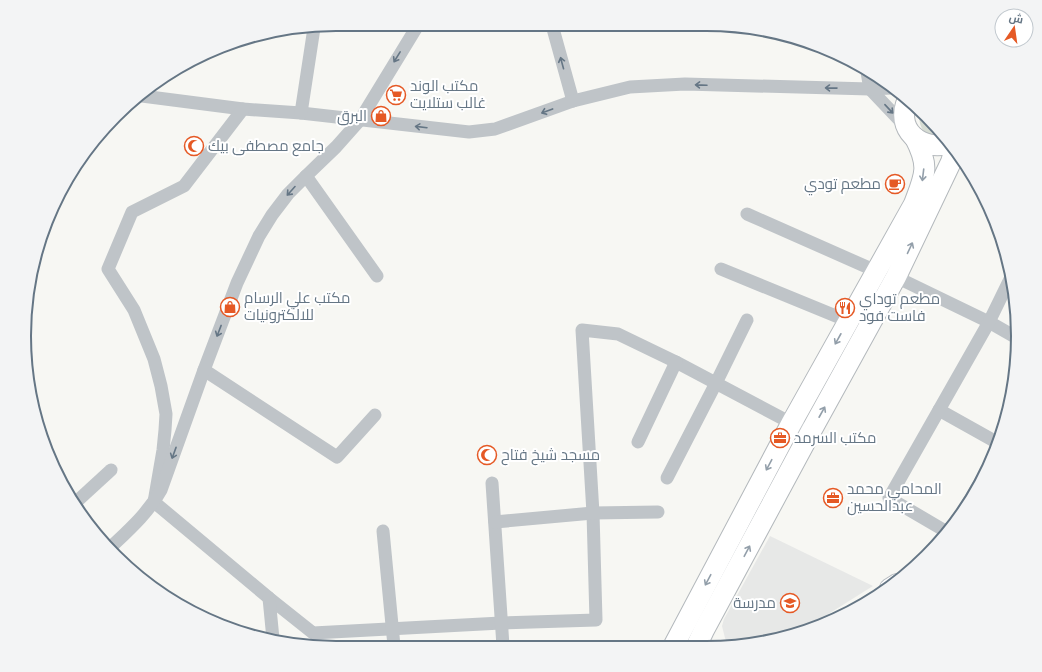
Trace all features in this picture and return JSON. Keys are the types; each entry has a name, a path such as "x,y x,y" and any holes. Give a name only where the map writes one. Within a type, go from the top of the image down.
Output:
{"main road":[{"path":"676,641 791,424 914,204 925,176 922,152 918,137 904,120 906,106"},
{"path":"918,137 946,147"},
{"path":"704,641 810,433 896,277 953,157"}],"street":[{"path":"114,545 138,522 154,502 166,476 204,370 240,277 259,236 272,215 288,194 336,147 360,120 414,31"},
{"path":"554,31 573,101"},
{"path":"301,113 313,32"},
{"path":"868,78 870,89 918,137"},
{"path":"147,97 243,109 301,113 469,132 496,129 573,101 630,87 685,84 884,88"},
{"path":"154,502 163,450 166,414 161,386 154,359 134,310 108,269 132,212 184,186 243,109"},
{"path":"306,176 378,276"},
{"path":"747,214 876,272"},
{"path":"721,269 848,321"},
{"path":"896,277 989,322 1011,335"},
{"path":"942,529 889,498 989,322 1007,286"},
{"path":"667,478 747,320"},
{"path":"154,502 298,622 314,633 501,623 596,620 593,513 582,330 618,334 676,362 810,433"},
{"path":"638,442 676,362"},
{"path":"204,370 337,457 375,415"},
{"path":"939,410 993,440"},
{"path":"79,500 111,470"},
{"path":"492,483 503,641"},
{"path":"495,522 593,513 658,512"},
{"path":"383,531 394,641"},
{"path":"269,598 272,634"},
{"path":"271,622 298,622"}],"shaded area":[{"path":"919,118 936,137 932,136 924,131 920,125"},
{"name":"مدرسة","path":"770,536 873,586 820,619 785,631 726,640 722,626 724,619"}],"place":[{"name":"مكتب الوند غالب ستلايت","path":"396,95"},
{"name":"البرق","path":"381,116"},
{"name":"جامع مصطفى بيك","path":"194,146"},
{"name":"مطعم تودي","path":"895,184"},
{"name":"مكتب علي الرسام للالكترونيات","path":"230,307"},
{"name":"مطعم توداي فاست فود","path":"845,308"},
{"name":"مكتب السرمد","path":"780,438"},
{"name":"مسجد شيخ فتاح","path":"487,455"},
{"name":"المحامي محمد عبدالحسين","path":"833,498"},
{"name":"مدرسة","path":"790,603"}]}
